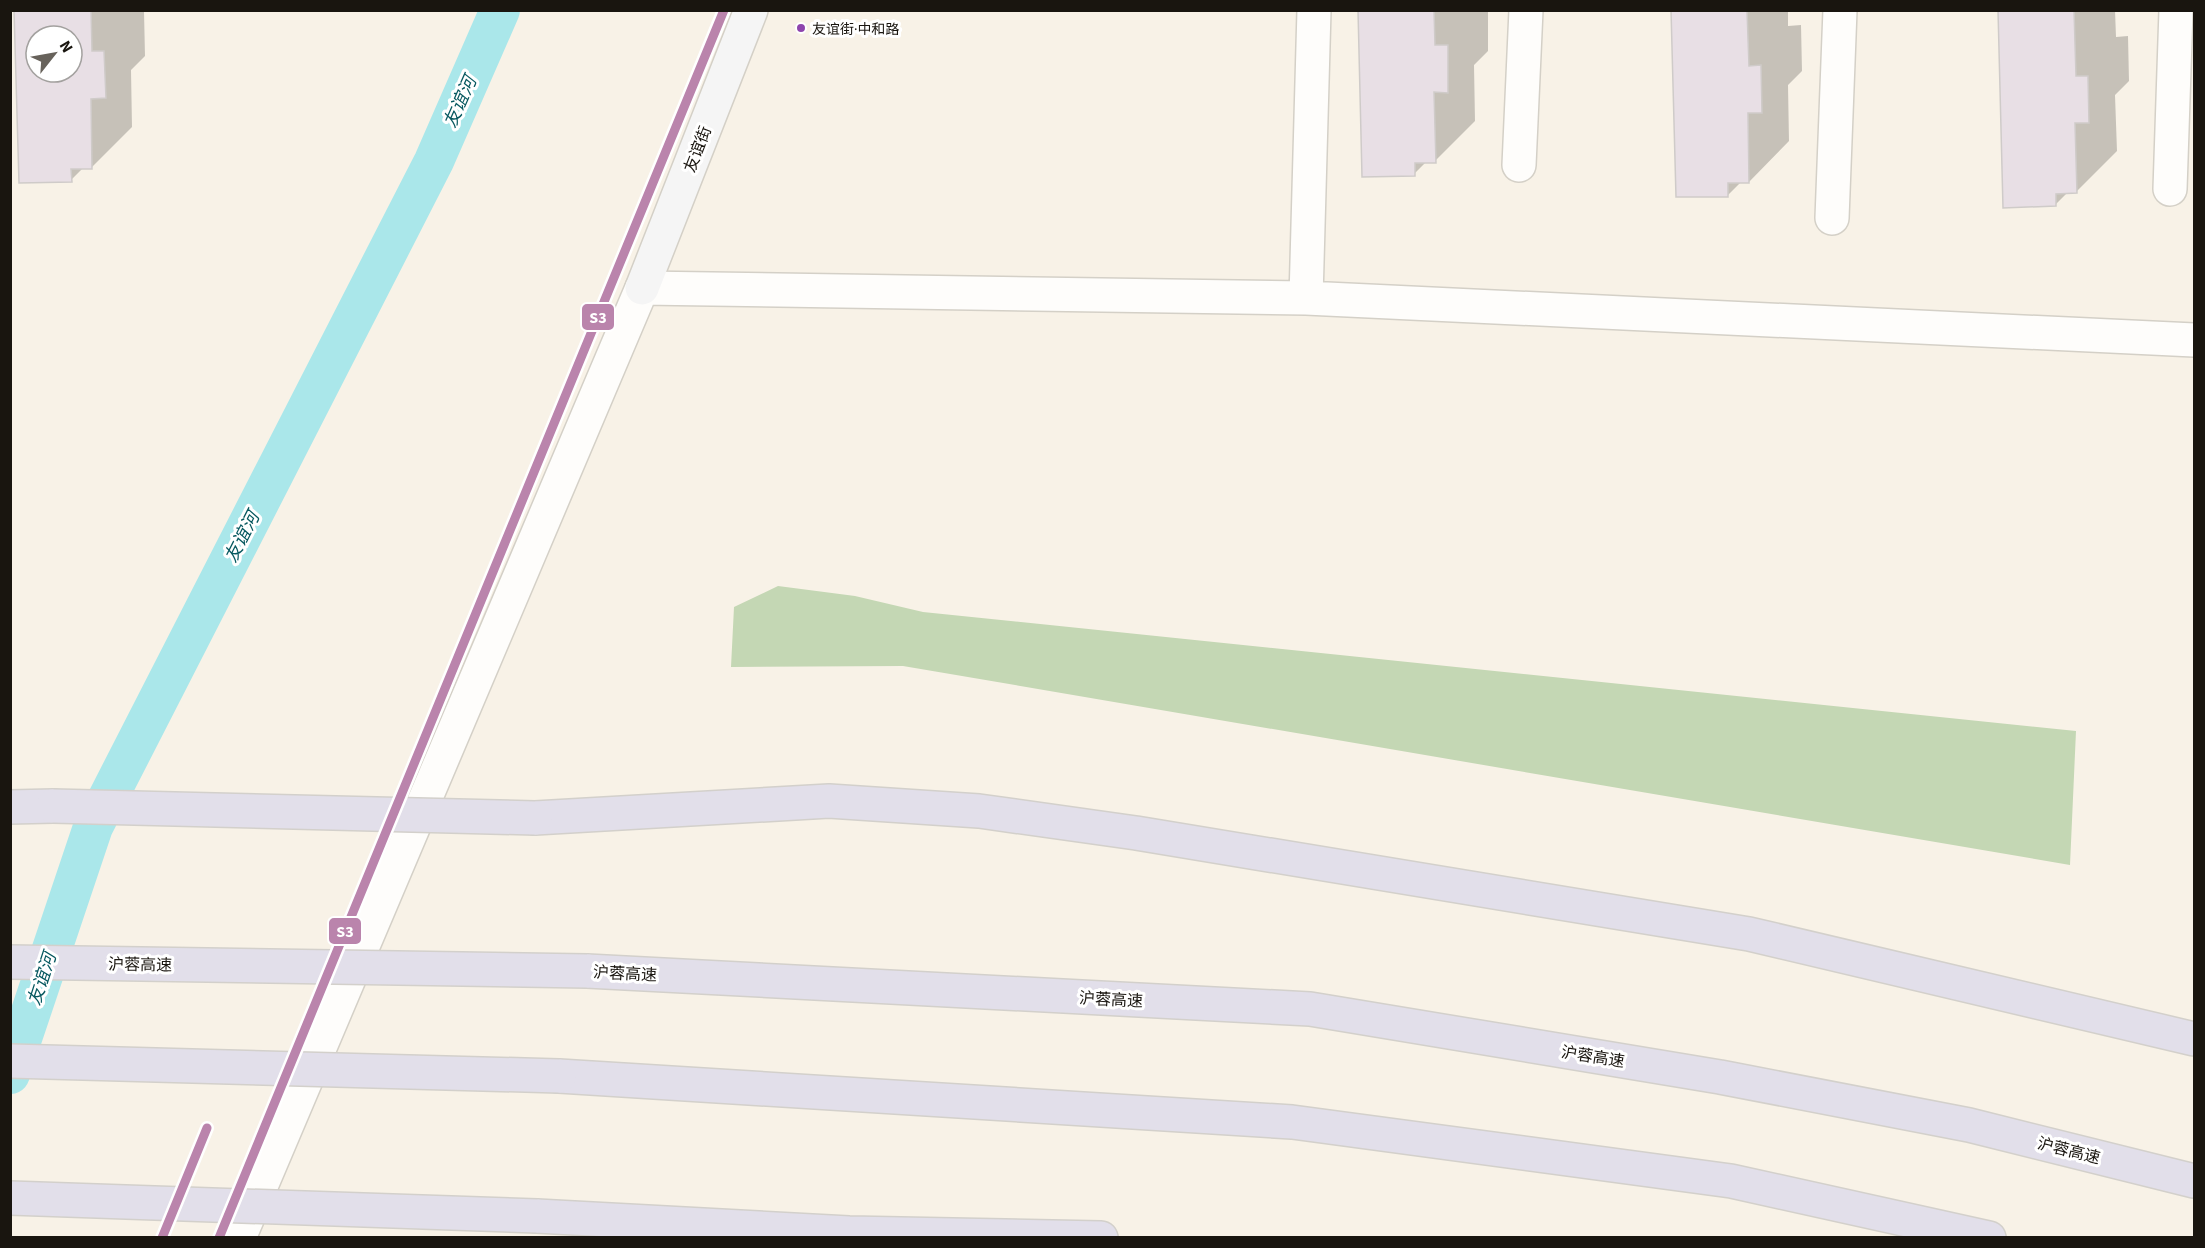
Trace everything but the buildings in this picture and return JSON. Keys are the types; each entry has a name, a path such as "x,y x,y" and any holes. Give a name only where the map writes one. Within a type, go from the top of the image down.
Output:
{"highway":[{"path":"10,807 53,806 535,818 829,801 979,811 1136,833 1749,934 2194,1039"},
{"name":"沪蓉高速","path":"10,962 587,971 1310,1009 1720,1077 1969,1125 2194,1181"},
{"path":"10,1061 559,1076 1292,1122 1731,1181 1989,1238"},
{"path":"10,1198 537,1216 863,1235 1101,1238"}],"street":[{"name":"友谊街","path":"642,288 751,10"},
{"path":"1306,298 1314,10"},
{"path":"1519,165 1526,10"},
{"path":"1832,218 1839,10"},
{"path":"2170,189 2176,10"},
{"path":"239,1238 642,288 1306,298 2194,340"}],"green space":[{"path":"778,586 855,596 923,612 2076,731 2070,865 903,666 731,667 734,607"}],"waterway":[{"name":"友谊河","path":"10,1074 93,827 434,161 500,10"}],"transit line":[{"name":"S3","path":"219,1238 724,10"},
{"name":"S3","path":"162,1238 207,1128"}],"place":[{"name":"友谊街·中和路","path":"801,28"}]}
